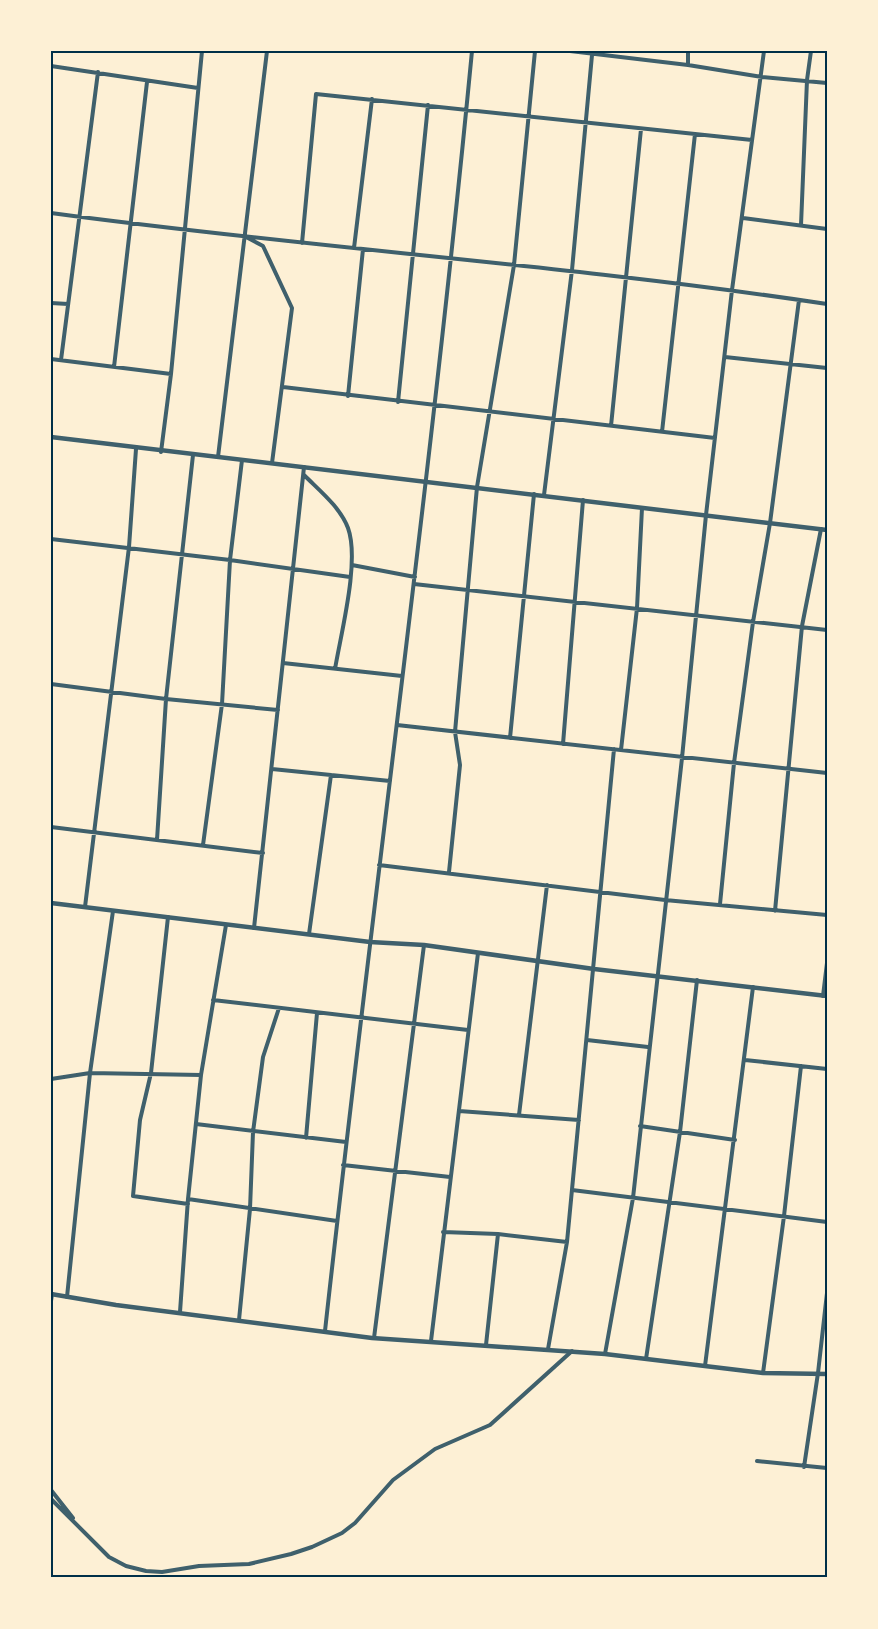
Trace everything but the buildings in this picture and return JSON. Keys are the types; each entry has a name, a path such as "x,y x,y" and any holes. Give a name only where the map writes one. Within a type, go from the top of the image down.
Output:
{"street":[{"path":"161,452 171,374 202,51"},
{"path":"218,457 267,51"},
{"path":"325,1330 360,1018 398,725 402,676 452,259 472,51"},
{"path":"449,872 460,765 455,732 478,487 514,264 535,51"},
{"path":"570,51 688,65 762,77 827,83"},
{"path":"688,51 688,65"},
{"path":"605,1354 632,1198 698,615 706,515 732,290 764,51"},
{"path":"802,226 807,80 811,51"},
{"path":"544,495 572,270 592,55"},
{"path":"51,66 98,72 147,82 198,88"},
{"path":"61,360 98,72"},
{"path":"114,367 147,82"},
{"path":"302,242 316,94 752,140"},
{"path":"354,248 372,99"},
{"path":"398,402 428,105"},
{"path":"611,426 641,128"},
{"path":"662,432 695,134"},
{"path":"51,213 452,259 572,270 827,304"},
{"path":"743,218 827,229"},
{"path":"245,236 263,246 292,308 272,464"},
{"path":"348,396 363,249"},
{"path":"720,904 734,763 753,622 770,523 799,300"},
{"path":"51,303 68,304"},
{"path":"725,357 827,368"},
{"path":"51,359 171,374"},
{"path":"283,387 715,438"},
{"path":"51,437 161,452 425,480 827,530"},
{"path":"86,907 130,547 136,449"},
{"path":"157,840 166,699 193,455"},
{"path":"203,845 222,704 230,560 242,460"},
{"path":"254,928 304,467"},
{"path":"304,475 342,516 351,540 352,565 335,669"},
{"path":"510,738 522,595 534,494"},
{"path":"563,744 573,601 583,500"},
{"path":"621,750 637,608 642,508"},
{"path":"775,910 802,626 821,529"},
{"path":"51,540 130,547 350,577"},
{"path":"352,565 415,577"},
{"path":"414,584 468,588 827,630"},
{"path":"283,663 402,676"},
{"path":"51,684 166,699 278,710"},
{"path":"398,725 827,774"},
{"path":"548,1350 567,1242 614,749"},
{"path":"272,769 390,781"},
{"path":"309,934 331,775"},
{"path":"51,826 263,853"},
{"path":"379,865 449,872 665,900 827,915"},
{"path":"519,1115 547,885"},
{"path":"51,903 370,942 424,945 594,969 825,996 827,963"},
{"path":"67,1297 90,1073 113,911"},
{"path":"168,917 151,1073 140,1120 134,1196 337,1221"},
{"path":"180,1312 196,1124 213,1000 226,925"},
{"path":"374,1338 412,1025 424,945"},
{"path":"431,1341 478,954"},
{"path":"646,1358 680,1132 697,980"},
{"path":"706,1366 736,1140 753,987"},
{"path":"213,1000 412,1025 468,1030"},
{"path":"239,1320 250,1209 253,1132 264,1057 279,1008"},
{"path":"306,1138 317,1013"},
{"path":"587,1040 648,1047"},
{"path":"745,1060 827,1069"},
{"path":"763,1373 784,1216 801,1066"},
{"path":"51,1079 90,1073 202,1075"},
{"path":"459,1111 579,1120"},
{"path":"196,1124 346,1142"},
{"path":"640,1126 736,1140"},
{"path":"343,1166 450,1177"},
{"path":"572,1190 827,1222"},
{"path":"443,1232 498,1234 567,1242"},
{"path":"486,1345 498,1234"},
{"path":"804,1467 818,1373 827,1293"},
{"path":"51,1301 51,1294 374,1338 572,1351 646,1358 763,1373 827,1374"},
{"path":"51,1490 109,1557 126,1566 154,1571 199,1566 249,1564 312,1547 342,1533 355,1523 393,1480 435,1449 490,1425 505,1414 572,1351"},
{"path":"757,1460 804,1467 827,1468"},
{"path":"51,1499 82,1528"}]}
